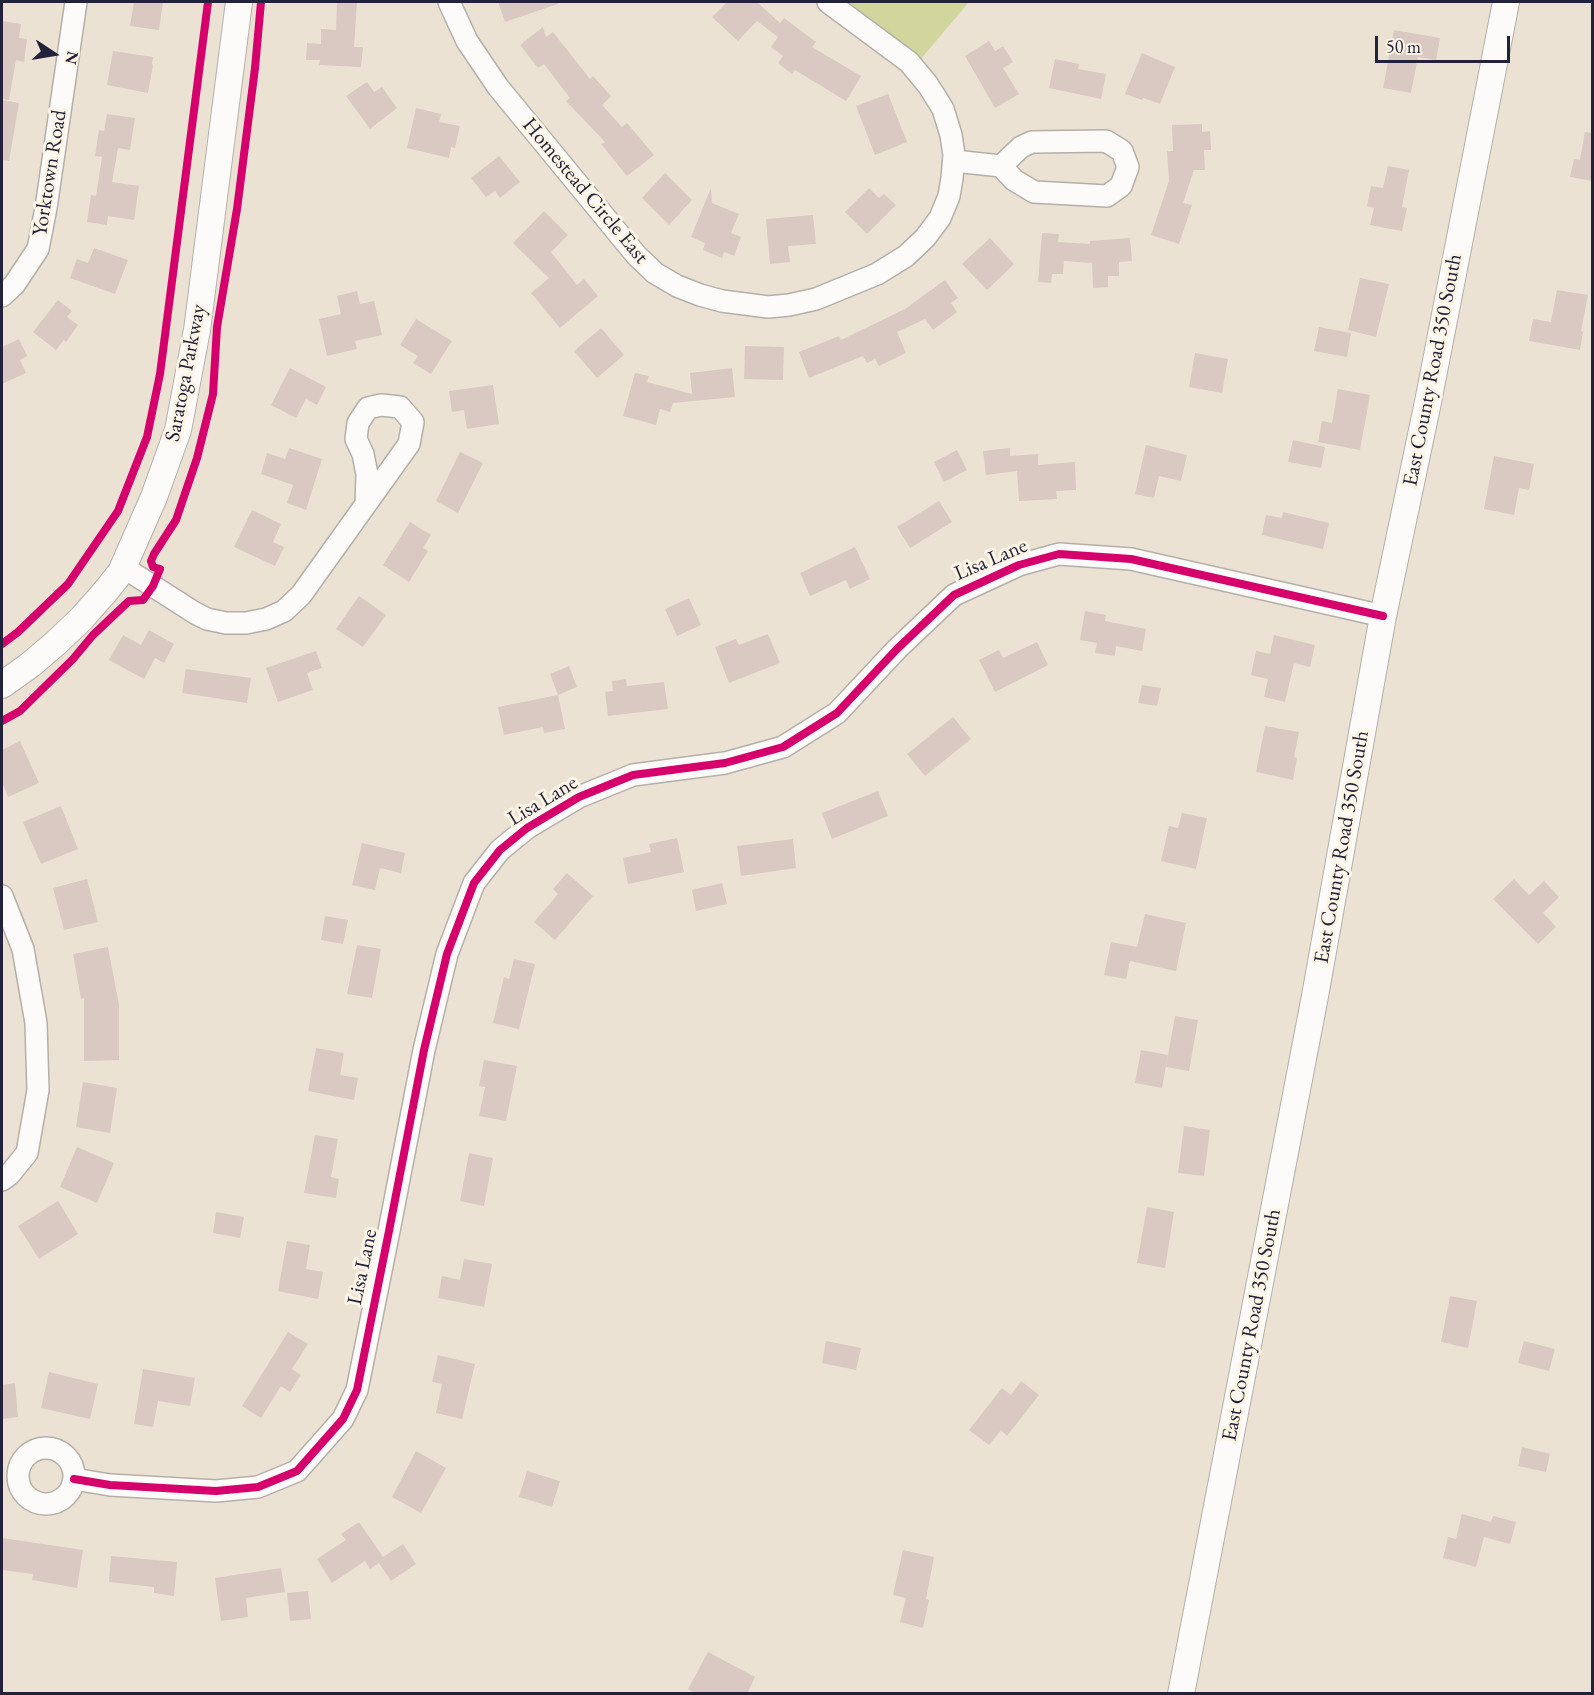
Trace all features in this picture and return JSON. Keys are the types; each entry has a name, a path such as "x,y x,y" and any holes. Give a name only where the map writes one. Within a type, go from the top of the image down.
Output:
{"street":[{"name":"Yorktown Road","path":"2,296 14,285 38,249 76,2"},
{"name":"Saratoga Parkway","path":"2,685 30,665 82,618 123,567 154,497 178,430 197,330 239,2"},
{"name":"Homestead Circle East","path":"449,2 467,41 480,62 637,256 655,273 677,286 700,295 722,301 768,307 816,299 877,274 906,256 925,238 940,218 949,196 954,161 951,135 943,109 928,84 909,62 828,2"},
{"name":"East County Road 350 South","path":"1181,1694 1322,963 1383,616 1430,391 1506,2"},
{"path":"954,161 1001,166 1014,180 1034,192 1107,196 1121,186 1128,167 1122,152 1106,141 1032,142 1021,147 1001,166"},
{"path":"123,567 207,619 226,623 246,623 266,619 284,611 301,596 366,504"},
{"name":"Lisa Lane","path":"74,1479 110,1485 216,1491 258,1487 297,1471 343,1419 357,1390 424,1050 447,954 474,883 500,850 527,828 579,797 633,775 725,763 783,747 837,713 897,649 954,596 1019,565 1059,554 1131,559 1383,616"},
{"path":"2,896 23,948 36,1023 38,1090 27,1153 2,1180"},
{"path":"48,1448 58,1450 66,1456 72,1465 74,1479 68,1494 62,1500 53,1504 42,1504 33,1502 26,1496 10,1473 34,1450 48,1448"}],"green space":[{"path":"837,2 969,2 919,61"}],"building":[{"path":"134,2 163,2 159,30 130,26"},
{"path":"337,2 357,2 354,47 363,47 361,67 319,65 320,60 306,60 307,43 321,44 321,29 336,30"},
{"path":"498,2 558,2 558,4 505,22"},
{"path":"727,2 757,2 780,23 784,18 816,42 812,47 861,76 846,101 795,70 792,74 778,63 783,56 771,47 778,37 757,21 738,41 712,17"},
{"path":"2,21 21,24 19,38 27,39 24,62 16,60 9,100 2,99"},
{"path":"543,27 546,37 553,32 590,79 593,76 611,96 602,105 622,127 627,123 654,155 627,176 601,144 605,142 566,101 570,98 544,64 538,68 520,45"},
{"path":"1394,30 1440,38 1436,60 1418,57 1411,93 1383,88"},
{"path":"989,41 995,51 1003,46 1013,62 1003,68 1019,94 995,108 965,56"},
{"path":"113,51 153,57 148,93 107,85"},
{"path":"1142,53 1175,67 1160,104 1125,94"},
{"path":"1055,59 1079,64 1078,69 1106,74 1101,99 1049,88"},
{"path":"367,82 374,92 382,87 397,108 370,129 346,96"},
{"path":"888,94 907,142 875,155 856,106"},
{"path":"2,100 19,103 9,161 2,160"},
{"path":"416,108 441,114 439,122 460,126 455,148 451,147 449,158 407,148"},
{"path":"107,114 135,118 130,150 118,148 112,182 139,186 134,220 108,216 107,225 87,222 91,195 96,196 102,157 95,156 99,130 104,131"},
{"path":"1202,124 1202,132 1210,131 1211,150 1204,150 1205,170 1194,170 1183,203 1192,205 1179,244 1151,235 1169,181 1167,151 1173,151 1172,125"},
{"path":"1585,132 1593,133 1593,181 1570,177 1574,159 1580,160"},
{"path":"499,156 520,182 500,198 495,191 486,197 471,178"},
{"path":"1388,166 1409,170 1402,207 1407,208 1402,231 1370,225 1374,208 1367,206 1371,186 1383,188"},
{"path":"665,173 692,200 669,225 642,198"},
{"path":"711,188 712,203 739,214 731,233 741,237 734,256 724,252 722,258 703,250 705,243 691,237"},
{"path":"869,188 879,198 884,194 896,205 867,234 845,212"},
{"path":"544,211 568,235 551,252 577,285 584,279 598,296 560,328 531,293 549,278 513,243"},
{"path":"813,215 816,244 788,246 790,262 770,264 766,219"},
{"path":"1042,233 1059,234 1058,242 1090,244 1090,241 1130,238 1132,261 1119,262 1119,276 1108,276 1108,287 1093,288 1092,263 1064,261 1063,274 1052,274 1051,283 1038,282"},
{"path":"990,238 1014,264 987,290 962,264"},
{"path":"94,248 128,260 115,294 70,278 77,259 88,263"},
{"path":"1360,278 1389,284 1376,337 1348,330"},
{"path":"945,280 958,298 951,303 957,312 933,330 925,319 897,332 906,353 879,366 875,359 867,363 863,356 809,378 799,352 839,336 841,340 905,309"},
{"path":"1557,290 1588,295 1580,350 1529,341 1533,319 1551,322"},
{"path":"357,291 360,304 374,301 382,335 355,341 357,349 327,356 319,319 341,314 337,296"},
{"path":"58,300 72,311 67,317 78,325 66,342 64,340 56,350 33,332"},
{"path":"416,319 452,341 431,374 413,363 418,356 400,345"},
{"path":"1319,327 1351,333 1347,357 1314,351"},
{"path":"601,328 624,355 597,378 574,351"},
{"path":"19,339 27,356 20,360 26,373 2,384 2,347"},
{"path":"745,346 784,347 783,380 744,379"},
{"path":"1195,353 1228,359 1222,393 1189,387"},
{"path":"290,368 326,387 317,405 306,399 296,418 271,405"},
{"path":"732,368 735,397 673,403 670,412 660,409 656,425 623,416 635,373 649,376 647,382 692,394 690,373"},
{"path":"493,385 499,424 467,429 464,410 452,412 449,391"},
{"path":"1338,389 1370,395 1360,450 1318,442 1322,421 1332,423"},
{"path":"1293,440 1325,447 1321,468 1288,462"},
{"path":"1146,445 1187,455 1181,481 1159,476 1154,498 1135,494"},
{"path":"289,448 322,459 306,510 287,503 293,485 261,474 267,453 285,459"},
{"path":"1010,448 1010,456 1038,454 1038,465 1075,462 1076,490 1056,491 1057,499 1019,501 1017,471 986,475 983,451"},
{"path":"957,450 967,470 944,482 934,462"},
{"path":"460,452 483,463 458,513 436,501"},
{"path":"1494,456 1534,464 1529,490 1519,488 1514,515 1484,509"},
{"path":"939,501 952,522 910,548 897,527"},
{"path":"252,510 281,524 273,542 284,547 275,566 234,547"},
{"path":"1283,512 1329,523 1323,549 1262,535 1266,515 1282,518"},
{"path":"410,522 431,535 423,548 428,551 409,582 383,565"},
{"path":"855,547 870,579 850,589 846,580 810,596 800,573"},
{"path":"359,596 386,615 363,647 336,629"},
{"path":"689,598 701,625 677,636 665,609"},
{"path":"1085,611 1106,615 1105,621 1146,629 1142,651 1116,646 1115,656 1095,653 1097,643 1080,640"},
{"path":"149,630 174,644 164,663 155,658 144,679 109,660 123,635 141,645"},
{"path":"768,634 780,663 729,683 715,647 736,639 739,645"},
{"path":"1274,635 1315,645 1310,667 1294,663 1285,702 1264,697 1268,679 1251,675 1256,651 1270,654"},
{"path":"1037,642 1048,665 995,692 979,660 999,650 1003,658"},
{"path":"316,651 322,668 307,673 313,690 278,702 266,668"},
{"path":"569,666 577,687 558,695 550,674"},
{"path":"186,669 251,678 247,703 182,693"},
{"path":"626,679 627,686 664,682 668,709 608,716 605,692 613,691 612,681"},
{"path":"1142,685 1161,688 1157,706 1138,703"},
{"path":"558,695 565,729 544,733 543,727 504,735 498,707"},
{"path":"953,717 971,739 925,776 907,754"},
{"path":"1265,726 1299,732 1294,757 1297,758 1293,780 1256,772"},
{"path":"20,741 39,783 8,797 2,782 2,750"},
{"path":"878,791 888,816 832,839 822,813"},
{"path":"61,806 78,849 41,864 23,822"},
{"path":"1182,813 1207,818 1196,869 1161,861 1169,826 1178,828"},
{"path":"677,838 684,872 628,884 623,858 651,852 649,844"},
{"path":"793,839 796,868 741,876 737,846"},
{"path":"362,843 405,853 401,873 380,868 375,890 352,885"},
{"path":"567,873 593,896 555,940 534,922 558,894 553,889"},
{"path":"87,879 98,922 64,930 53,888"},
{"path":"1514,879 1529,895 1544,881 1559,897 1543,913 1556,927 1538,944 1493,899"},
{"path":"722,883 727,904 696,911 692,890"},
{"path":"1145,914 1186,923 1176,971 1130,961 1126,979 1104,975 1111,942 1137,947"},
{"path":"325,916 348,920 343,944 321,940"},
{"path":"357,945 381,949 372,998 347,994"},
{"path":"108,947 119,1005 119,1060 84,1061 84,998 81,999 73,954"},
{"path":"514,959 535,964 519,1029 493,1023 504,977 509,979"},
{"path":"1175,1016 1198,1020 1189,1071 1166,1067"},
{"path":"316,1048 344,1053 340,1075 358,1078 354,1100 308,1091"},
{"path":"1141,1050 1168,1055 1162,1088 1135,1083"},
{"path":"484,1060 517,1066 506,1121 479,1116 485,1087 479,1086"},
{"path":"83,1082 117,1088 110,1133 76,1127"},
{"path":"1184,1126 1210,1130 1204,1176 1178,1173"},
{"path":"315,1135 338,1139 331,1177 339,1179 336,1198 304,1193"},
{"path":"77,1147 114,1163 97,1203 60,1187"},
{"path":"469,1153 493,1158 484,1206 460,1201"},
{"path":"58,1201 78,1234 39,1259 18,1226"},
{"path":"1147,1207 1174,1212 1165,1268 1137,1263"},
{"path":"216,1212 244,1217 240,1238 213,1233"},
{"path":"287,1241 310,1245 306,1269 323,1272 318,1299 278,1291"},
{"path":"464,1259 492,1264 484,1307 438,1298 442,1276 460,1280"},
{"path":"1450,1296 1477,1301 1468,1348 1441,1342"},
{"path":"288,1332 308,1344 292,1369 301,1375 290,1392 281,1386 261,1418 242,1406"},
{"path":"826,1341 861,1348 856,1370 822,1363"},
{"path":"1524,1341 1555,1349 1549,1371 1518,1363"},
{"path":"438,1355 475,1364 462,1419 436,1413 442,1384 432,1382"},
{"path":"143,1369 195,1378 190,1406 158,1401 153,1427 134,1424"},
{"path":"49,1372 98,1384 90,1419 41,1408"},
{"path":"1021,1381 1039,1395 1007,1436 1001,1430 989,1445 969,1430 1002,1388 1011,1395"},
{"path":"15,1383 18,1417 2,1419 2,1385"},
{"path":"1522,1447 1550,1454 1546,1472 1518,1466"},
{"path":"416,1451 446,1468 421,1513 392,1497"},
{"path":"527,1471 560,1481 552,1507 519,1497"},
{"path":"1462,1514 1491,1522 1493,1516 1516,1522 1510,1544 1484,1537 1476,1567 1443,1558 1448,1537 1456,1539"},
{"path":"359,1522 383,1557 403,1544 416,1564 391,1581 379,1563 370,1569 365,1561 332,1583 317,1559 346,1540 341,1534"},
{"path":"2,1538 83,1550 77,1588 32,1580 33,1574 2,1570"},
{"path":"903,1550 934,1557 923,1628 900,1622 906,1598 893,1595"},
{"path":"111,1556 177,1562 174,1596 154,1593 154,1587 109,1582"},
{"path":"281,1568 285,1592 246,1598 248,1617 221,1621 215,1578"},
{"path":"308,1591 311,1619 290,1621 287,1593"},
{"path":"708,1652 755,1677 747,1694 696,1694 688,1689"}],"cycle path":[{"path":"2,644 18,632 68,584 118,511 147,437 160,374 208,2"},
{"path":"2,721 20,711 129,601 143,600 153,586 160,569 153,567 151,561 176,520 197,458 213,394 217,327 237,209 261,2"},
{"path":"74,1479 110,1485 216,1491 258,1487 297,1471 343,1419 357,1390 424,1050 447,954 474,883 500,850 527,828 579,797 633,775 725,763 783,747 837,713 897,649 954,595 1019,565 1059,554 1131,559 1383,616"}]}
